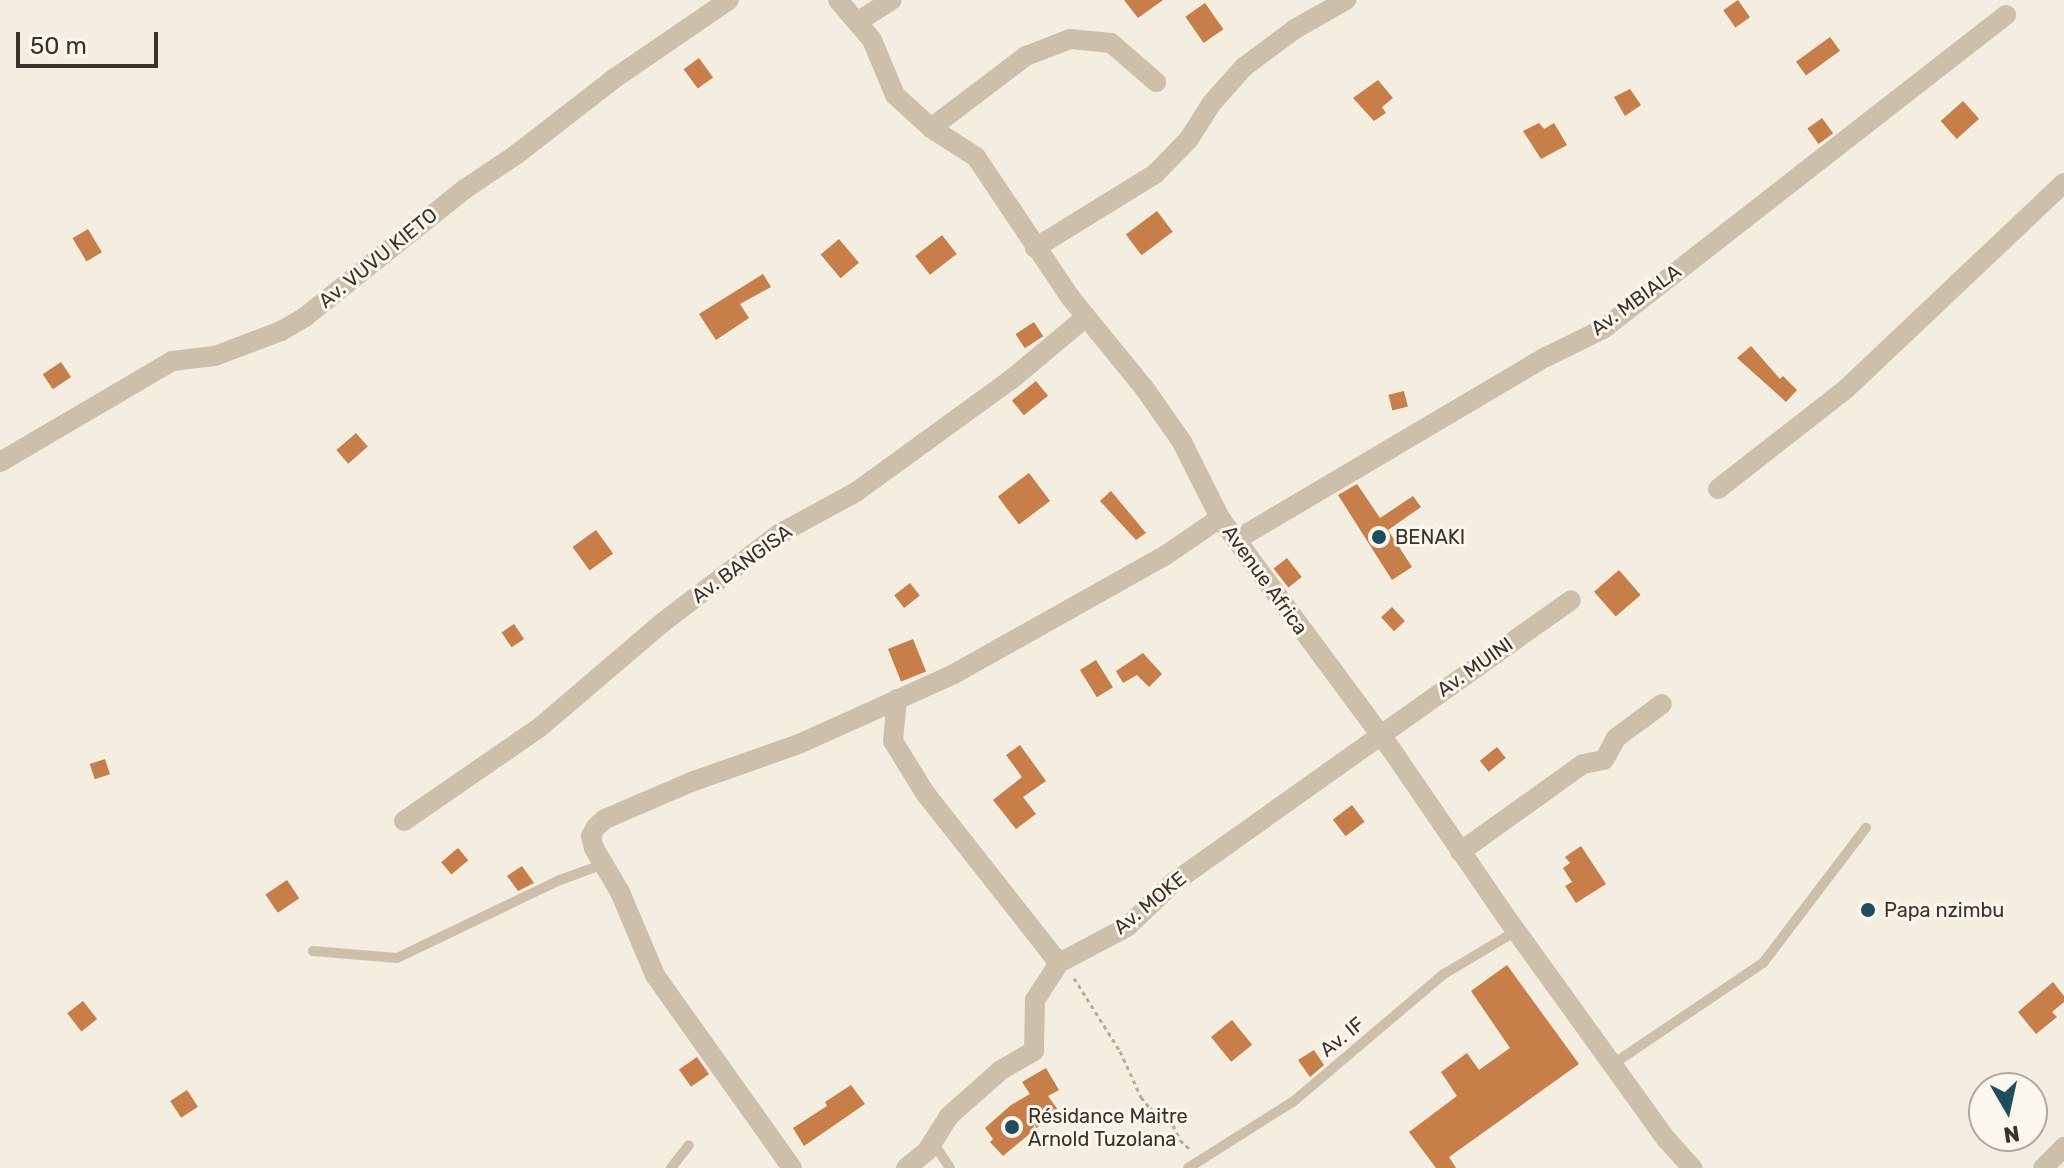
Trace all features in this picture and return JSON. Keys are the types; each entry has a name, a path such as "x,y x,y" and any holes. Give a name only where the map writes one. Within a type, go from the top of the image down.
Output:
{"street":[{"name":"Av. VUVU KIETO","path":"1,460 172,361 215,356 281,331 305,317 465,189 729,0"},
{"name":"Avenue Africa","path":"838,0 872,40 895,95 931,128 976,157 1035,248 1145,389 1182,442 1220,518 1380,735 1516,931 1692,1168"},
{"path":"857,22 892,0"},
{"path":"1035,248 1155,174 1189,139 1211,104 1244,67 1295,29 1346,0"},
{"name":"Av. MBIALA","path":"1236,540 1546,357 1603,329 2006,15"},
{"path":"931,128 1026,56 1070,39 1111,43 1156,82"},
{"path":"1718,489 1846,389 2064,183"},
{"name":"Av. BANGISA","path":"404,821 539,728 662,623 779,534 856,492 1013,378 1086,317"},
{"path":"792,1168 743,1101 710,1047 655,975 591,836 605,819 691,782 799,744 1017,641 1166,555 1220,518"},
{"name":"Av. MUINI","path":"1380,735 1571,600"},
{"path":"897,699 893,741 925,793 1066,970"},
{"path":"1460,852 1583,764 1604,760 1616,738 1662,704"},
{"name":"Av. MOKE","path":"906,1168 933,1142 949,1116 1001,1070 1034,1051 1035,1000 1066,970 1127,927 1173,883 1380,735"},
{"path":"2043,1168 2064,1147"}],"lane":[{"path":"1613,1064 1763,963 1866,828"},
{"path":"313,951 397,958 560,880 604,864"},
{"name":"Av. IF","path":"1188,1168 1294,1101 1444,974 1516,931"},
{"path":"933,1142 941,1168"},
{"path":"933,1142 950,1168"},
{"path":"671,1168 689,1145"}],"path":[{"path":"1066,970 1120,1051 1141,1097 1173,1125 1180,1140 1197,1155"}],"building":[{"path":"1124,0 1163,0 1138,18"},
{"path":"1738,0 1750,17 1735,28 1723,10"},
{"path":"1205,3 1223,29 1204,43 1185,17"},
{"path":"1830,37 1840,51 1806,75 1796,62"},
{"path":"699,58 713,77 698,89 684,69"},
{"path":"1378,80 1393,98 1382,107 1386,113 1374,121 1353,98"},
{"path":"1630,89 1641,105 1625,116 1614,97"},
{"path":"1963,101 1979,119 1957,139 1941,121"},
{"path":"1822,118 1833,133 1819,144 1807,129"},
{"path":"1539,123 1544,129 1554,123 1567,145 1541,159 1523,131"},
{"path":"1157,211 1173,232 1142,255 1126,234"},
{"path":"88,229 102,252 86,261 73,238"},
{"path":"942,235 957,254 930,275 915,256"},
{"path":"839,239 859,263 841,278 821,254"},
{"path":"763,274 771,287 740,304 749,318 716,340 699,314"},
{"path":"1034,322 1043,336 1025,348 1016,334"},
{"path":"1751,346 1780,379 1783,376 1797,390 1786,402 1737,358"},
{"path":"61,362 71,377 53,389 43,374"},
{"path":"1036,381 1048,396 1024,415 1012,401"},
{"path":"1404,391 1408,407 1392,410 1388,395"},
{"path":"356,433 368,447 348,464 336,450"},
{"path":"1029,473 1050,501 1019,524 998,496"},
{"name":"BENAKI","path":"1357,484 1380,518 1413,496 1421,507 1388,530 1412,567 1392,580 1338,495"},
{"path":"1111,491 1146,533 1136,540 1100,501"},
{"path":"596,530 613,553 590,571 573,547"},
{"path":"1287,558 1302,577 1288,587 1274,568"},
{"path":"1619,570 1641,595 1616,617 1594,592"},
{"path":"910,583 920,596 904,608 894,595"},
{"path":"1392,607 1405,621 1394,631 1381,617"},
{"path":"514,624 524,639 512,647 502,632"},
{"path":"913,639 926,671 901,682 888,649"},
{"path":"1143,653 1162,674 1149,687 1137,675 1123,683 1116,671"},
{"path":"1096,660 1113,687 1097,697 1080,670"},
{"path":"1020,745 1046,781 1023,797 1036,814 1016,829 993,800 1022,777 1006,755"},
{"path":"1497,747 1506,758 1489,772 1480,761"},
{"path":"105,759 110,774 95,779 90,764"},
{"path":"1352,805 1365,822 1345,836 1333,819"},
{"path":"1581,846 1606,884 1576,903 1565,886 1572,882 1563,868 1570,863 1565,857"},
{"path":"458,848 468,860 451,874 441,862"},
{"path":"522,866 534,883 518,891 507,876"},
{"path":"287,880 299,898 278,913 265,895"},
{"path":"1507,965 1579,1064 1449,1157 1456,1168 1436,1168 1409,1132 1457,1096 1441,1072 1467,1053 1479,1070 1510,1048 1471,991"},
{"path":"2053,982 2064,996 2064,1002 2052,1012 2057,1017 2036,1034 2018,1012"},
{"path":"83,1001 97,1019 81,1031 67,1013"},
{"path":"1232,1020 1252,1045 1231,1062 1211,1037"},
{"path":"1314,1050 1324,1065 1310,1077 1298,1060"},
{"path":"697,1057 709,1074 691,1087 679,1070"},
{"path":"1046,1068 1059,1090 1048,1096 1058,1110 1003,1156 990,1142 993,1139 985,1128 1011,1105 1030,1094 1022,1082"},
{"path":"851,1085 865,1104 804,1146 793,1128 827,1106 825,1102"},
{"path":"187,1090 198,1107 181,1118 170,1101"}],"place":[{"name":"BENAKI","path":"1379,537"},
{"name":"Papa nzimbu","path":"1868,910"},
{"name":"Résidance Maitre Arnold Tuzolana","path":"1012,1127"}]}
